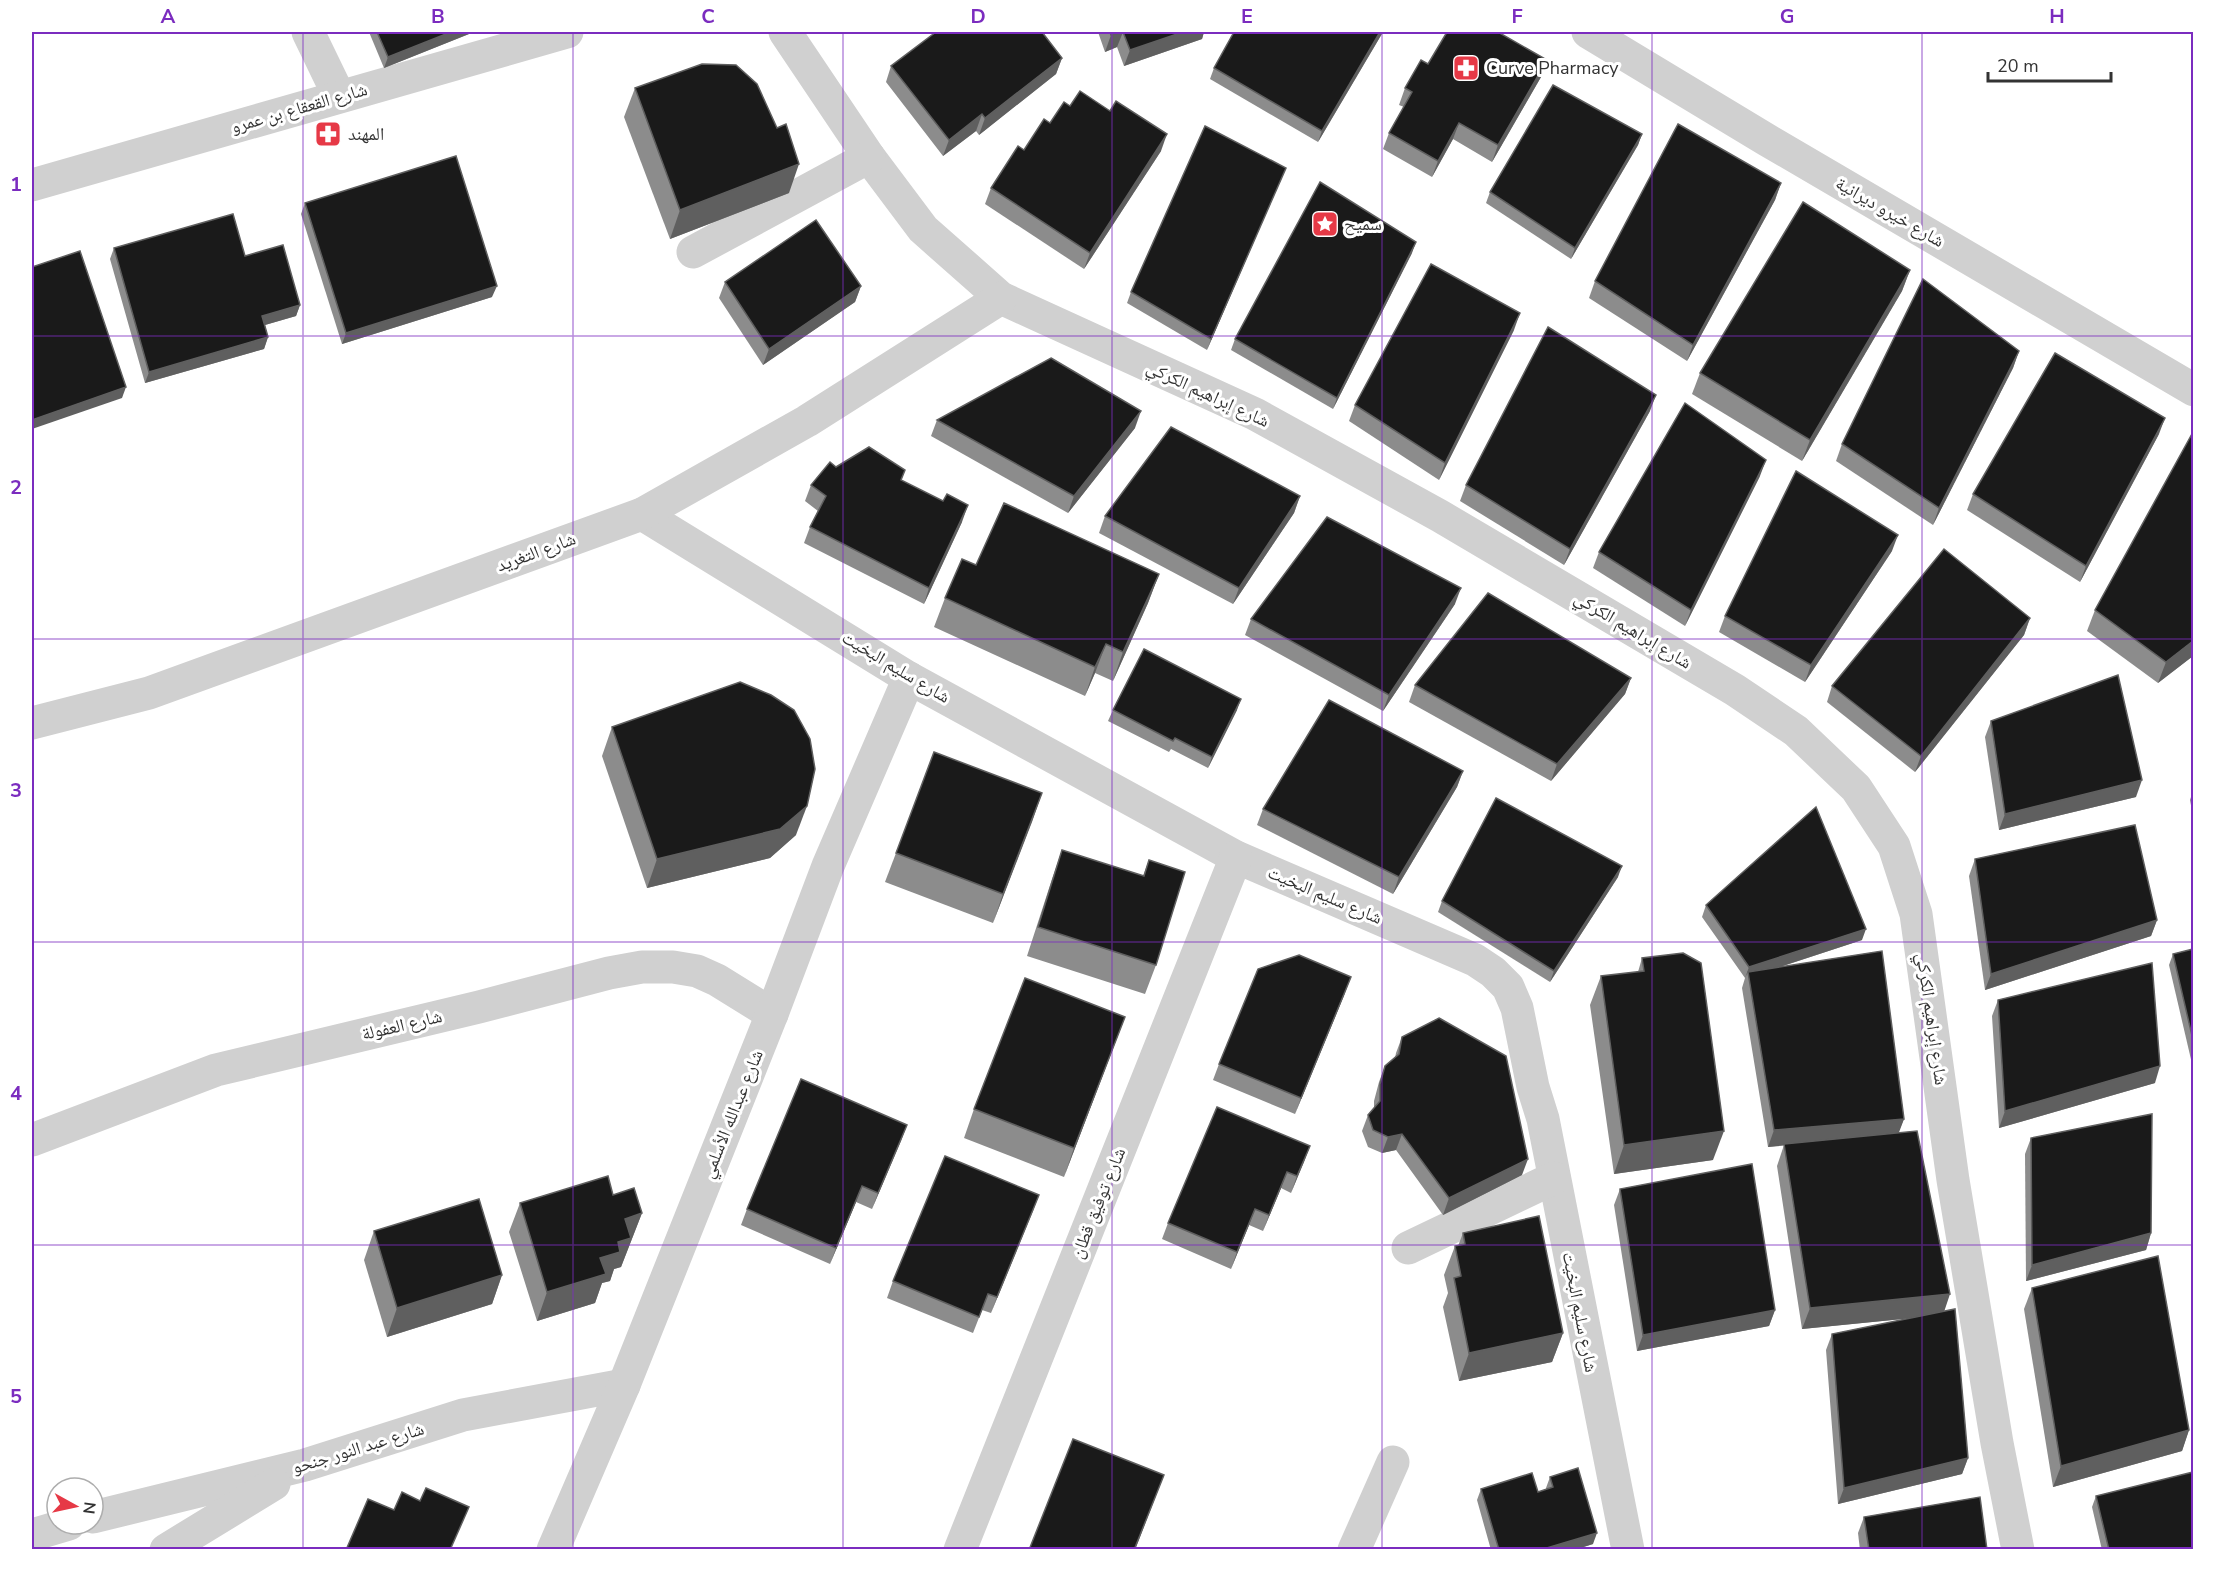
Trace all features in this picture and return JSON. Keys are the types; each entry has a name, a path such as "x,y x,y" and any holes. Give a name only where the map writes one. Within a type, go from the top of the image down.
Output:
{"street":[{"path":"308,32 339,96"},
{"name":"شارع القعقاع بن عمرو","path":"32,185 567,32"},
{"name":"شارع إبراهيم الكركي","path":"785,32 869,157 923,229 1001,297 1255,414 1440,516 1735,690 1796,731 1856,788 1894,846 1916,914 1953,1180 1997,1443 2018,1550"},
{"name":"شارع خيرو ديرانية","path":"1588,32 2193,390"},
{"path":"693,252 869,157"},
{"name":"شارع التغريد","path":"32,723 150,693 642,514 807,421 1001,297"},
{"name":"شارع سليم البخيت","path":"642,514 909,678 1236,857 1475,960 1493,972 1508,987 1517,1008 1533,1087 1543,1119 1628,1550"},
{"name":"شارع عبدالله الأسلمي","path":"553,1550 624,1385 772,1014 828,866 909,678"},
{"name":"شارع توفيق قطان","path":"960,1550 1236,857"},
{"name":"شارع العفولة","path":"32,1140 216,1070 479,1007 609,973 642,968 673,967 697,971 717,980 772,1014"},
{"path":"1408,1248 1554,1178"},
{"name":"شارع عبد النور جنحو","path":"105,1514 305,1465 462,1415 624,1385"},
{"path":"1354,1550 1393,1462"},
{"path":"165,1550 305,1465"}],"building":[{"path":"377,32 451,32 388,57"},
{"path":"936,32 1042,32 1062,58 985,118 982,114 949,140 891,66"},
{"path":"1123,32 1183,32 1130,50"},
{"path":"1234,32 1380,32 1322,131 1214,68"},
{"path":"1447,32 1498,32 1547,60 1498,145 1459,123 1438,161 1389,133 1412,92 1405,88 1421,60 1428,64"},
{"path":"702,64 736,65 757,84 777,128 786,124 799,164 680,210 635,88"},
{"path":"1553,85 1642,134 1575,248 1490,192"},
{"path":"1080,91 1110,111 1116,101 1167,134 1090,253 991,188 1018,146 1024,150 1044,119 1050,123 1064,102 1070,106"},
{"path":"1678,124 1781,183 1693,345 1595,281"},
{"path":"1205,126 1286,168 1211,339 1131,292"},
{"path":"456,156 497,286 346,333 305,203"},
{"path":"1320,182 1416,242 1337,398 1235,339"},
{"path":"1803,202 1910,270 1810,440 1700,373"},
{"path":"233,214 245,256 283,245 300,305 262,316 268,337 149,372 114,248"},
{"path":"816,220 861,286 769,349 725,282"},
{"path":"80,251 126,387 32,420 32,267"},
{"path":"1431,264 1520,313 1445,463 1355,405"},
{"path":"1923,279 2019,351 1939,508 1842,444"},
{"path":"1548,327 1656,395 1570,549 1466,485"},
{"path":"2055,353 2165,418 2086,566 1973,494"},
{"path":"1051,358 1141,411 1074,496 937,420"},
{"path":"1685,403 1766,460 1691,610 1599,552"},
{"path":"1171,427 1300,496 1239,588 1105,516"},
{"path":"2193,432 2193,641 2166,662 2095,610"},
{"path":"869,447 905,470 901,480 943,501 947,494 968,505 929,588 810,527 826,496 811,485 830,462 836,467"},
{"path":"1796,471 1898,535 1811,665 1725,616"},
{"path":"1004,503 1159,574 1123,652 1106,644 1095,667 945,598 962,559 976,565"},
{"path":"1327,517 1461,588 1389,695 1251,619"},
{"path":"1944,549 2030,618 1921,756 1832,686"},
{"path":"1488,593 1631,678 1557,764 1415,685"},
{"path":"1144,649 1241,699 1212,757 1175,738 1173,741 1113,710"},
{"path":"2118,675 2142,780 2005,814 1991,721"},
{"path":"740,682 771,695 794,710 810,739 815,769 807,806 780,829 657,859 612,727"},
{"path":"1329,700 1463,771 1399,877 1263,809"},
{"path":"934,752 1042,793 1003,894 896,853"},
{"path":"1496,798 1622,866 1554,971 1442,901"},
{"path":"1816,807 1866,929 1749,967 1706,905"},
{"path":"2135,825 2157,920 1991,974 1975,859"},
{"path":"1062,850 1144,876 1149,860 1185,872 1156,965 1038,927"},
{"path":"2193,949 2193,1040 2173,954"},
{"path":"1882,951 1904,1119 1774,1130 1748,972"},
{"path":"1683,953 1701,963 1724,1131 1624,1145 1601,976 1644,971 1642,958"},
{"path":"1299,955 1351,977 1301,1098 1219,1064 1258,969"},
{"path":"2152,963 2160,1066 2005,1111 1998,1000"},
{"path":"1025,978 1125,1017 1074,1148 974,1109"},
{"path":"1439,1018 1506,1056 1528,1159 1449,1198 1402,1134 1388,1137 1373,1130 1368,1115 1380,1101 1380,1084 1385,1066 1399,1054 1402,1037"},
{"path":"801,1079 907,1125 878,1193 862,1186 836,1248 747,1209"},
{"path":"1217,1107 1310,1146 1297,1176 1287,1172 1269,1215 1255,1209 1237,1252 1168,1223"},
{"path":"2152,1114 2151,1233 2032,1265 2031,1138"},
{"path":"1917,1131 1950,1294 1810,1308 1784,1144"},
{"path":"945,1156 1039,1195 997,1297 988,1294 979,1317 893,1281"},
{"path":"1752,1164 1775,1310 1643,1335 1620,1189"},
{"path":"608,1176 613,1195 634,1188 642,1213 625,1219 631,1238 618,1242 620,1252 600,1258 606,1274 547,1292 520,1203"},
{"path":"479,1199 502,1275 397,1308 374,1231"},
{"path":"1539,1216 1563,1333 1469,1353 1454,1278 1461,1276 1455,1246 1465,1244 1463,1233"},
{"path":"2158,1256 2189,1430 2061,1466 2032,1288"},
{"path":"1955,1309 1968,1458 1844,1488 1832,1334"},
{"path":"1073,1439 1164,1475 1134,1550 1029,1550"},
{"path":"1578,1468 1597,1533 1540,1550 1499,1550 1481,1489 1532,1473 1538,1492 1553,1487 1550,1477"},
{"path":"2193,1472 2193,1550 2109,1550 2096,1496"},
{"path":"426,1488 469,1507 450,1550 346,1550 368,1499 394,1510 402,1492 420,1501"},
{"path":"1980,1497 1987,1550 1869,1550 1864,1517"}],"place":[{"name":"Curve Pharmacy","path":"1466,68"},
{"name":"المهند","path":"328,134"},
{"name":"سميح","path":"1325,224"}]}
